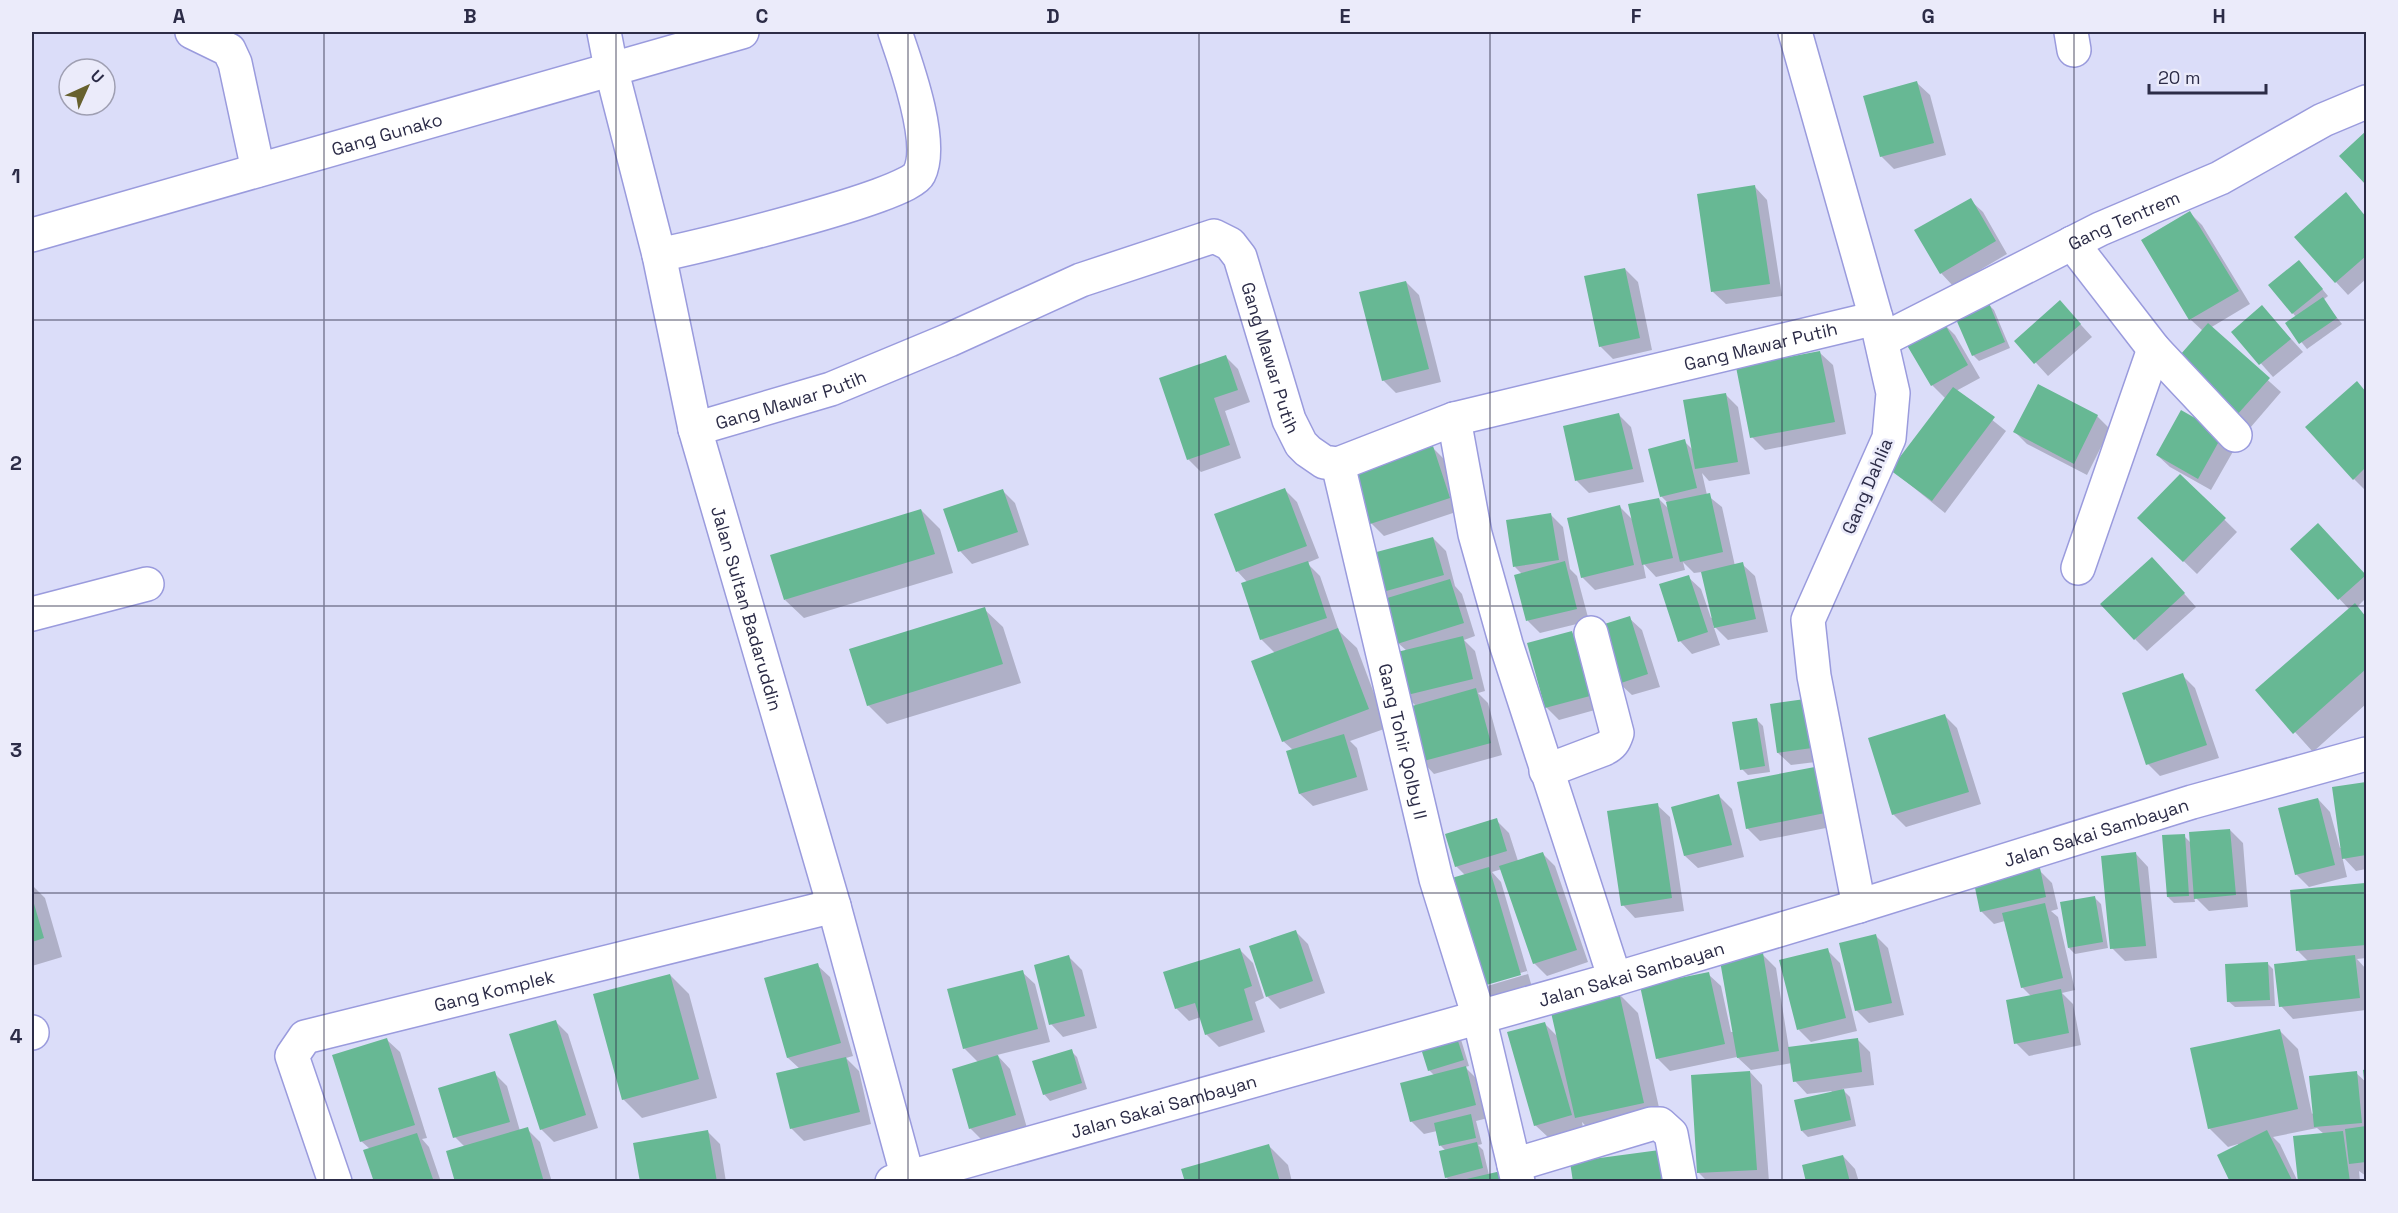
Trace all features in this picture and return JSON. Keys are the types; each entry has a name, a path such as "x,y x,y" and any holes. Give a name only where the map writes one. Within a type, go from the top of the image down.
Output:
{"street":[{"path":"192,32 229,50 236,63 258,170"},
{"name":"Jalan Sultan Badaruddin","path":"604,32 611,68 659,255 695,429 834,906 903,1180"},
{"name":"Gang Gunako","path":"32,235 742,32"},
{"path":"659,255 705,245 869,199 904,187 919,175 924,149 919,116 896,32"},
{"name":"Gang Dahlia","path":"1795,32 1879,329 1893,393 1889,438 1808,620 1814,676 1859,906"},
{"name":"Gang Tentrem","path":"1879,329 2220,178 2323,120 2367,102"},
{"name":"Gang Mawar Putih","path":"695,429 831,389 949,340 1082,280 1214,236 1230,244 1240,257 1289,420 1301,444 1324,462 1338,464 1454,419 1879,329"},
{"path":"2072,243 2154,350 2235,435"},
{"path":"2078,568 2154,350"},
{"path":"1454,419 1475,534 1506,644 1615,979"},
{"name":"Gang Tohir Qolby II","path":"1338,464 1436,879 1479,1017 1516,1173"},
{"path":"32,614 147,584"},
{"path":"1546,771 1612,745 1617,733 1591,633"},
{"name":"Jalan Sakai Sambayan","path":"903,1180 1615,979 1859,906 2181,805 2367,754"},
{"name":"Gang Komplek","path":"335,1182 292,1056 296,1046 305,1037 834,906"},
{"path":"1516,1173 1651,1124 1660,1124 1671,1134 1680,1182"}],"building":[{"path":"1917,81 1934,143 1880,157 1863,96"},
{"path":"2366,131 2366,185 2339,156"},
{"path":"1755,185 1770,284 1711,292 1697,194"},
{"path":"2346,192 2366,217 2366,256 2335,283 2294,237"},
{"path":"1971,198 1996,241 1940,274 1914,230"},
{"path":"2190,211 2239,291 2189,320 2141,240"},
{"path":"2299,260 2323,289 2292,314 2268,285"},
{"path":"1625,268 1640,338 1599,347 1584,276"},
{"path":"1406,281 1429,369 1382,381 1359,292"},
{"path":"2323,297 2337,318 2299,344 2285,323"},
{"path":"2060,300 2081,324 2034,364 2014,341"},
{"path":"1989,303 2005,342 1972,356 1955,317"},
{"path":"2262,305 2291,339 2259,365 2231,332"},
{"path":"1943,321 1968,365 1931,386 1905,342"},
{"path":"2208,323 2270,378 2236,416 2174,362"},
{"path":"1820,351 1835,422 1750,438 1736,367"},
{"path":"1226,355 1238,390 1214,398 1230,445 1187,460 1159,378"},
{"path":"2357,381 2366,392 2366,467 2353,480 2305,427"},
{"path":"2038,384 2098,415 2074,464 2013,432"},
{"path":"1953,387 1995,417 1932,501 1890,470"},
{"path":"1726,393 1738,462 1695,469 1683,400"},
{"path":"2181,410 2223,434 2198,479 2156,455"},
{"path":"1619,413 1633,469 1575,481 1563,426"},
{"path":"1685,439 1697,488 1660,497 1648,449"},
{"path":"1433,446 1450,498 1370,524 1353,473"},
{"path":"2180,474 2226,518 2183,562 2137,518"},
{"path":"1285,488 1307,546 1236,572 1214,514"},
{"path":"1003,489 1018,532 958,552 943,509"},
{"path":"1710,493 1723,552 1680,562 1666,502"},
{"path":"1659,498 1673,558 1642,565 1628,504"},
{"path":"1620,505 1634,565 1581,578 1567,518"},
{"path":"921,509 935,554 784,600 770,555"},
{"path":"1551,513 1559,560 1513,567 1506,520"},
{"path":"2318,523 2366,575 2338,600 2290,549"},
{"path":"1433,537 1444,575 1379,593 1369,554"},
{"path":"2152,557 2185,593 2134,640 2100,604"},
{"path":"1308,561 1327,618 1260,640 1241,583"},
{"path":"1565,561 1577,609 1526,621 1514,575"},
{"path":"1743,562 1756,619 1714,628 1701,572"},
{"path":"1689,575 1708,632 1678,642 1659,584"},
{"path":"1450,579 1464,623 1397,644 1384,599"},
{"path":"2355,603 2366,617 2366,669 2293,734 2255,690"},
{"path":"985,607 1003,664 867,706 849,649"},
{"path":"1630,616 1648,674 1618,684 1598,626"},
{"path":"1338,628 1369,709 1282,742 1251,661"},
{"path":"1572,631 1590,696 1545,708 1527,643"},
{"path":"1463,636 1473,679 1403,696 1393,653"},
{"path":"2183,673 2207,745 2146,765 2122,693"},
{"path":"1476,688 1491,743 1420,762 1405,708"},
{"path":"1805,699 1812,748 1777,753 1770,704"},
{"path":"1945,714 1969,792 1892,815 1868,738"},
{"path":"1757,718 1765,766 1740,770 1732,722"},
{"path":"1344,734 1357,777 1299,794 1286,751"},
{"path":"1820,766 1830,812 1746,829 1737,782"},
{"path":"2366,782 2366,855 2342,859 2332,787"},
{"path":"1719,794 1732,845 1684,856 1671,807"},
{"path":"2318,798 2335,865 2295,875 2278,808"},
{"path":"1658,803 1672,898 1621,906 1607,811"},
{"path":"1497,818 1507,851 1455,867 1445,834"},
{"path":"2230,829 2236,895 2194,899 2189,832"},
{"path":"2185,834 2189,896 2167,897 2162,835"},
{"path":"1543,852 1577,950 1533,964 1499,866"},
{"path":"2136,852 2146,946 2110,949 2101,856"},
{"path":"1489,867 1521,975 1476,988 1445,880"},
{"path":"2040,868 2046,897 1980,912 1974,883"},
{"path":"2365,883 2366,945 2296,951 2290,890"},
{"path":"2095,896 2103,942 2068,948 2060,902"},
{"path":"32,897 44,938 32,942"},
{"path":"2045,903 2063,978 2021,988 2002,913"},
{"path":"1296,930 1313,981 1266,997 1249,946"},
{"path":"1876,934 1892,1003 1855,1011 1839,943"},
{"path":"1240,948 1252,986 1244,989 1253,1020 1205,1035 1195,1003 1175,1009 1163,972"},
{"path":"1828,948 1846,1018 1797,1030 1779,960"},
{"path":"1763,953 1779,1051 1737,1058 1720,961"},
{"path":"1069,955 1085,1016 1049,1025 1034,965"},
{"path":"2355,955 2360,998 2279,1007 2274,964"},
{"path":"2268,962 2270,1000 2227,1002 2225,964"},
{"path":"818,963 841,1043 787,1058 764,978"},
{"path":"1023,970 1038,1029 963,1049 947,989"},
{"path":"1709,972 1725,1044 1656,1059 1640,986"},
{"path":"670,974 699,1079 622,1100 593,994"},
{"path":"2061,989 2069,1033 2014,1044 2006,1000"},
{"path":"1619,992 1644,1103 1575,1118 1550,1008"},
{"path":"556,1020 586,1115 540,1130 509,1034"},
{"path":"1545,1022 1572,1115 1534,1126 1507,1032"},
{"path":"1453,1025 1464,1060 1428,1071 1417,1036"},
{"path":"2280,1029 2298,1109 2208,1129 2190,1048"},
{"path":"387,1038 415,1125 360,1142 332,1055"},
{"path":"1858,1038 1862,1072 1793,1082 1788,1047"},
{"path":"1072,1049 1082,1083 1043,1095 1032,1061"},
{"path":"998,1055 1016,1115 969,1129 952,1069"},
{"path":"846,1057 860,1112 790,1129 776,1073"},
{"path":"1466,1066 1476,1105 1410,1122 1400,1083"},
{"path":"2366,1069 2366,1089 2365,1089 2363,1070"},
{"path":"495,1071 510,1122 453,1138 438,1088"},
{"path":"1750,1071 1757,1170 1697,1173 1691,1075"},
{"path":"2357,1071 2362,1123 2314,1127 2309,1076"},
{"path":"1844,1089 1851,1120 1801,1131 1794,1100"},
{"path":"1471,1114 1476,1138 1439,1146 1434,1123"},
{"path":"2366,1126 2366,1162 2349,1164 2345,1129"},
{"path":"528,1127 544,1182 455,1182 446,1151"},
{"path":"708,1130 717,1182 640,1182 633,1143"},
{"path":"2267,1130 2293,1182 2230,1182 2217,1155"},
{"path":"2343,1131 2350,1182 2298,1182 2293,1136"},
{"path":"417,1133 434,1182 374,1182 363,1150"},
{"path":"1477,1142 1483,1168 1445,1178 1439,1151"},
{"path":"1269,1144 1280,1182 1185,1182 1181,1169"},
{"path":"1667,1149 1672,1182 1573,1182 1570,1162"},
{"path":"1843,1155 1850,1182 1806,1182 1802,1165"},
{"path":"1501,1171 1504,1182 1458,1182 1458,1181"}]}
